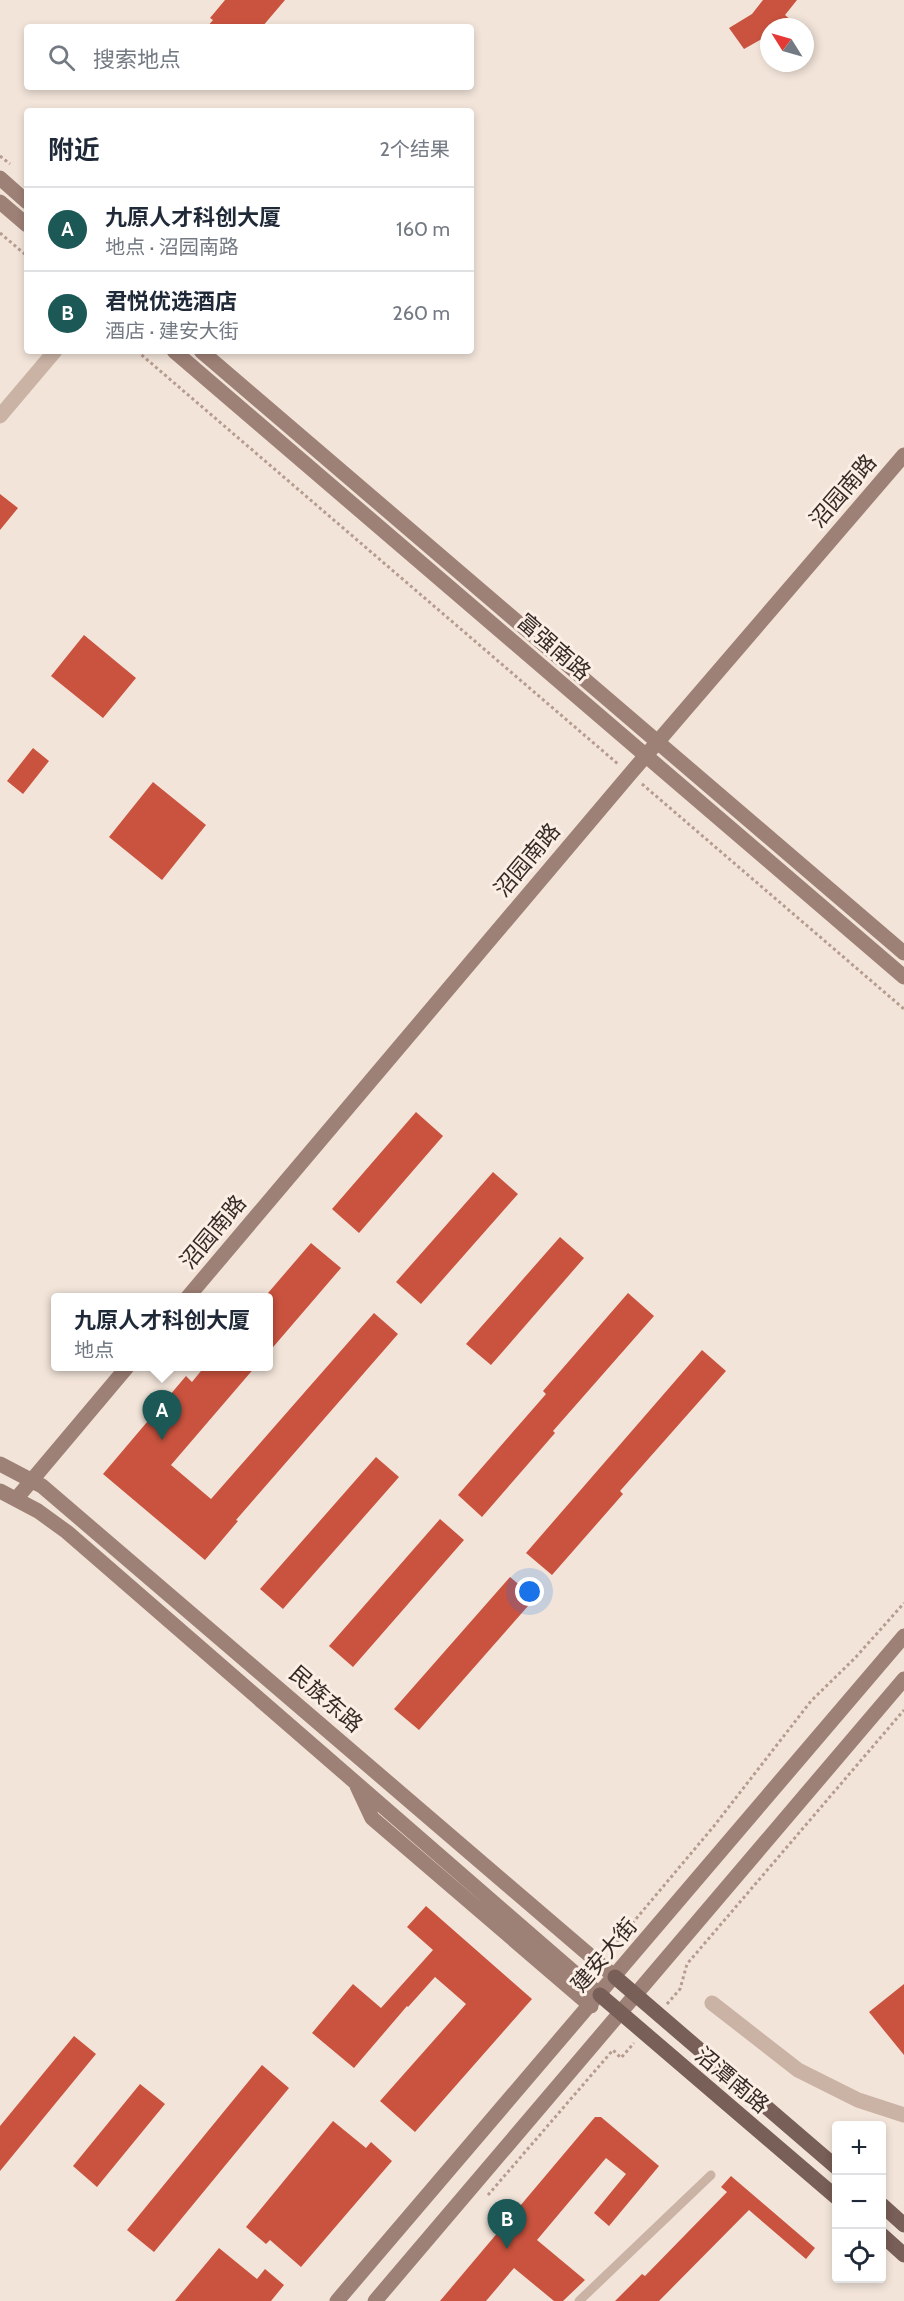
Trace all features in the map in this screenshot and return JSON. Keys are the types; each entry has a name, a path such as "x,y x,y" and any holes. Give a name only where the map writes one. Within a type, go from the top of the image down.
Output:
{"main road":[{"path":"0,178 24,199"},
{"path":"0,202 24,222"},
{"name":"富强南路","path":"178,354 904,977"},
{"name":"富强南路","path":"204,354 904,953"},
{"name":"沼园南路","path":"191,1293 657,742 904,455"},
{"path":"16,1499 124,1371"},
{"name":"民族东路","path":"0,1464 42,1486 58,1499 615,1977"},
{"name":"民族东路","path":"0,1491 67,1532 354,1781 595,2000"},
{"name":"建安大街","path":"337,2301 904,1636"},
{"path":"375,2301 904,1679"},
{"name":"沼潭南路","path":"615,1977 832,2163"},
{"name":"沼潭南路","path":"595,2000 620,2014 832,2193"},
{"path":"886,2209 904,2225"},
{"path":"886,2238 904,2254"}],"street":[{"path":"0,416 53,354"},
{"path":"712,2002 798,2070 858,2100 904,2115"}],"lane":[{"path":"579,2301 711,2175"}],"path":[{"path":"0,233 24,253"},
{"path":"140,354 904,1009"},
{"path":"599,1963 714,1826 811,1701 856,1657 904,1603"},
{"path":"658,2014 680,1989 687,1964 904,1710"},
{"path":"481,2204 613,2050 621,2058 642,2033"}],"building":[{"path":"225,0 285,0 265,24 210,24 213,20 210,18"},
{"path":"763,0 797,0 785,15 788,18 760,18 760,40 744,49 729,28 752,14"},
{"path":"0,494 18,508 0,530"},
{"path":"84,635 136,678 103,718 51,676"},
{"path":"33,748 49,761 23,794 7,781"},
{"path":"153,782 206,825 162,880 109,837"},
{"path":"416,1112 443,1136 359,1233 332,1209"},
{"path":"493,1172 518,1194 421,1304 396,1282"},
{"path":"560,1237 584,1258 491,1365 466,1344"},
{"path":"311,1243 341,1268 273,1347 273,1293 268,1293"},
{"path":"628,1293 654,1316 553,1431 555,1433 482,1517 458,1495 546,1394 543,1391"},
{"path":"374,1313 398,1334 236,1520 238,1521 205,1560 103,1474 186,1376 192,1382 201,1371 252,1371 171,1465 211,1499"},
{"path":"702,1350 726,1371 620,1491 623,1494 552,1575 526,1553"},
{"path":"376,1457 399,1477 283,1609 260,1589"},
{"path":"440,1519 464,1540 353,1667 329,1646"},
{"path":"510,1577 535,1598 419,1730 394,1709"},
{"path":"426,1906 532,1999 415,2132 380,2101 466,2004 435,1977 354,2068 312,2033 353,1984 381,2008 433,1950 407,1927"},
{"path":"904,1984 904,2055 869,2012"},
{"path":"74,2036 96,2054 0,2171 0,2126"},
{"path":"262,2065 289,2088 154,2252 127,2230"},
{"path":"140,2084 165,2104 97,2187 73,2166"},
{"path":"595,2117 601,2117 659,2166 609,2226 594,2213 626,2174 606,2158 537,2240 585,2280 563,2301 554,2301 514,2268 486,2301 440,2301"},
{"path":"333,2121 366,2148 371,2142 392,2161 301,2267 270,2240 266,2244 246,2227"},
{"path":"731,2176 815,2248 806,2259 749,2210 659,2301 615,2301 642,2274 645,2276 727,2192 721,2187"},
{"path":"219,2248 257,2279 265,2269 284,2285 271,2301 175,2301"}],"place":[{"name":"九原人才科创大厦","path":"162,1440"},
{"name":"君悦优选酒店","path":"507,2249"}]}
